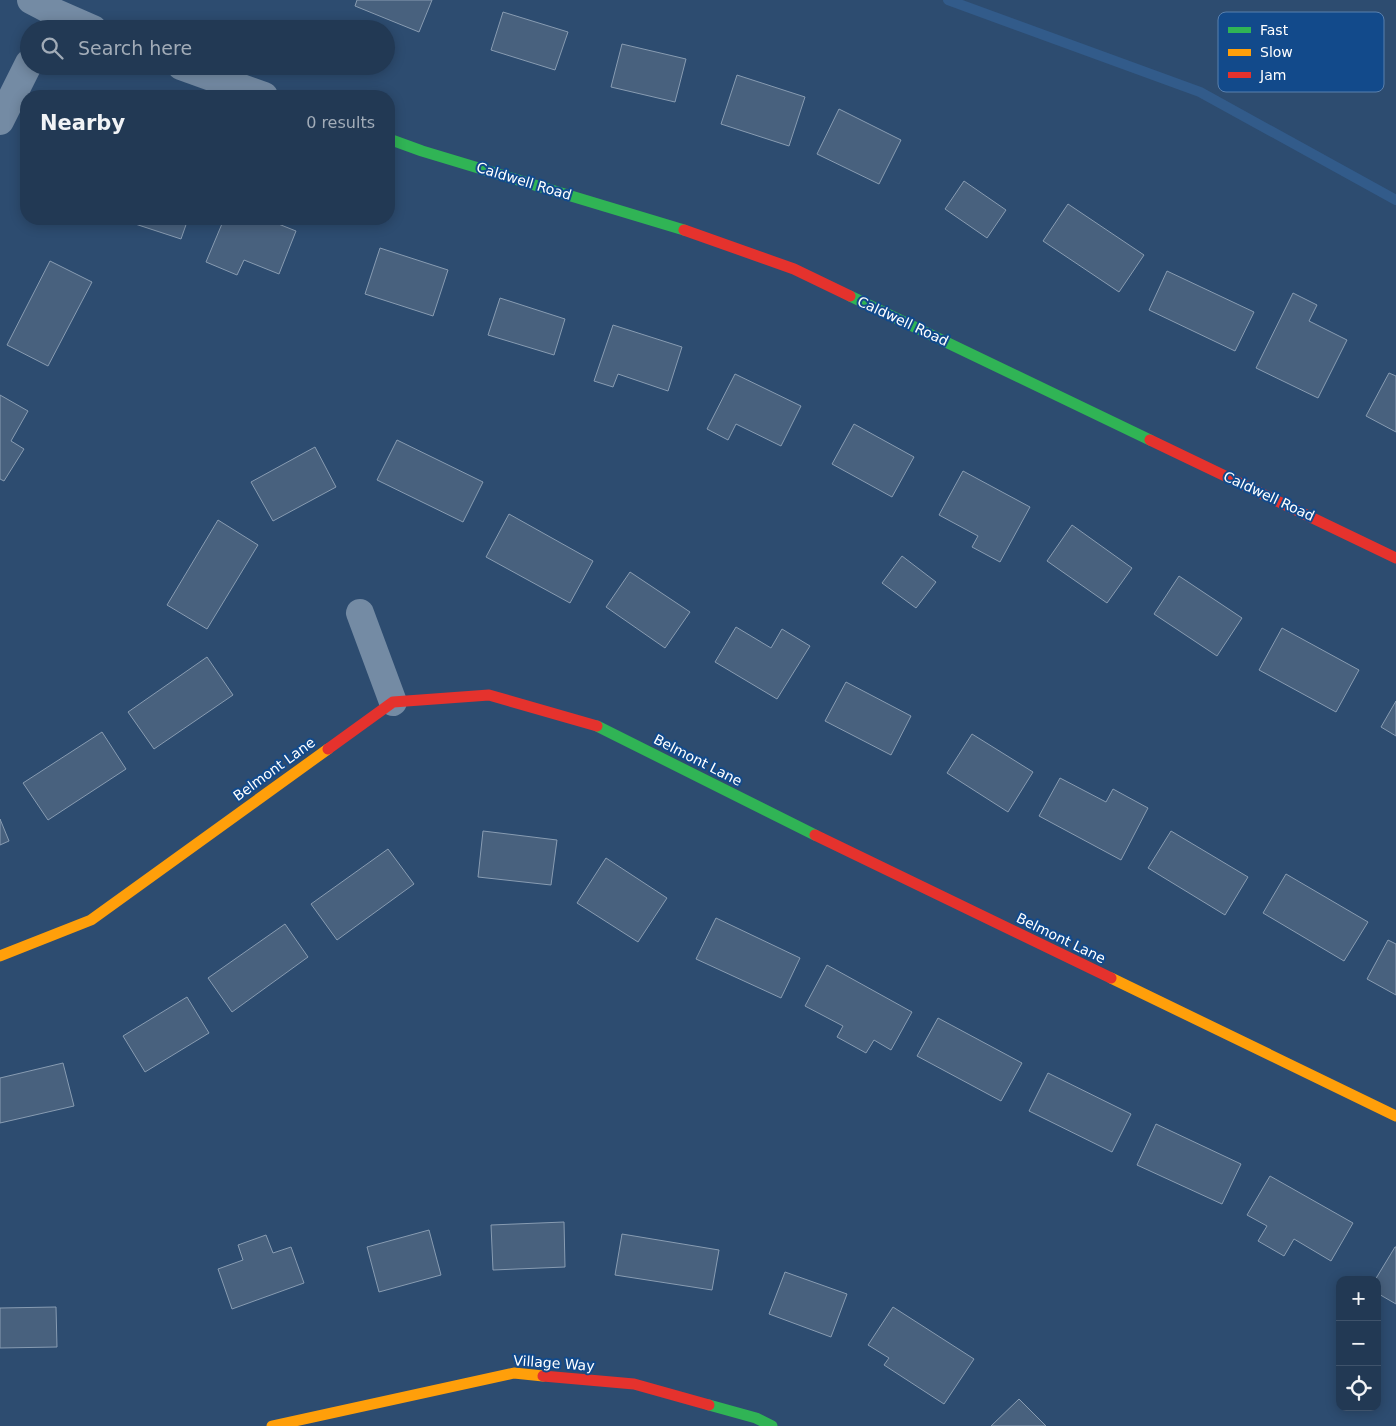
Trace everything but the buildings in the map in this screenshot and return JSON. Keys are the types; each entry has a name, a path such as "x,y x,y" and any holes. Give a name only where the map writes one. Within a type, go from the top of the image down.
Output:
{"street":[{"path":"43,14 63,20"},
{"path":"0,121 23,75"},
{"path":"206,75 247,90"},
{"name":"Caldwell Road","path":"395,141 422,151 657,221 794,270 1396,558"},
{"path":"360,614 393,702"},
{"name":"Belmont Lane","path":"0,956 91,920 393,702 489,695 602,727 754,806 1396,1116"},
{"name":"Village Way","path":"272,1426 514,1373 634,1384 756,1418 772,1426"}],"waterway":[{"path":"948,0 1200,92 1396,200"}],"traffic: fast":[{"path":"395,141 684,230"},
{"path":"850,296 1150,440"},
{"path":"597,726 815,835"},
{"path":"709,1405 756,1418 772,1426"}],"traffic: slow":[{"path":"0,956 91,920 328,749"},
{"path":"1111,978 1396,1116"},
{"path":"272,1426 514,1373 543,1376"}],"traffic: jam":[{"path":"684,230 794,269 850,296"},
{"path":"1150,440 1396,558"},
{"path":"328,749 393,702 489,695 597,726"},
{"path":"815,835 1111,978"},
{"path":"543,1376 634,1384 709,1405"}]}
